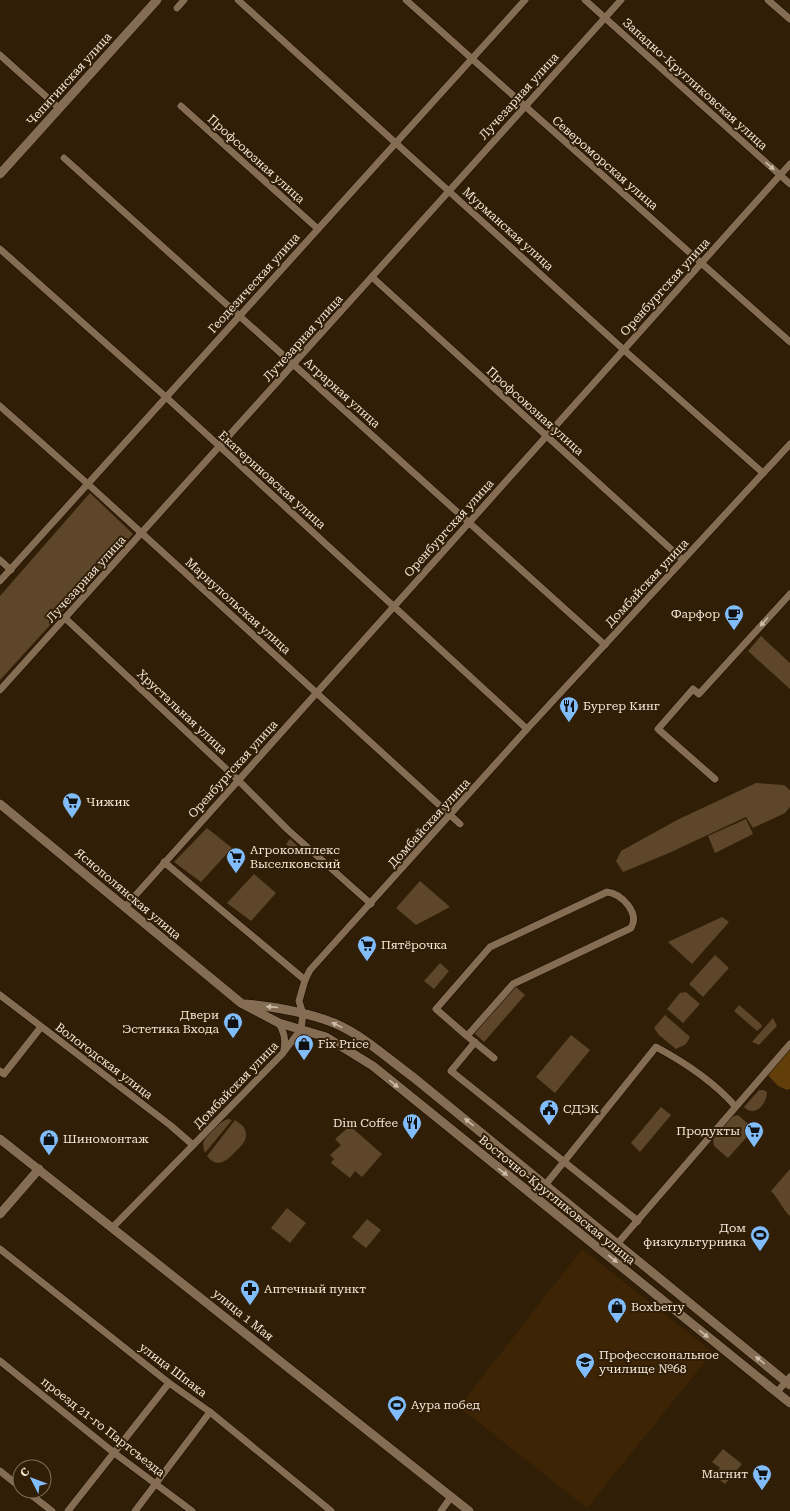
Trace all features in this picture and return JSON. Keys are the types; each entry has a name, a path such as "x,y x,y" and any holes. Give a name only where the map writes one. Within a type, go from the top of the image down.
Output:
{"street":[{"name":"Чепигинская улица","path":"0,174 157,0"},
{"path":"177,8 184,0"},
{"name":"Мурманская улица","path":"238,0 624,350 763,473"},
{"name":"Североморская улица","path":"406,0 702,262 790,342"},
{"name":"Геодезическая улица","path":"0,581 89,485 525,0"},
{"name":"Западно-Кругликовская улица","path":"584,0 790,184"},
{"name":"Лучезарная улица","path":"0,690 621,0"},
{"path":"768,0 790,20"},
{"path":"0,56 59,108"},
{"name":"Профсоюзная улица","path":"181,106 318,229"},
{"name":"Аграрная улица","path":"64,158 605,644"},
{"name":"Оренбургская улица","path":"125,907 790,164"},
{"name":"Екатериновская улица","path":"0,249 167,398 527,728"},
{"name":"Профсоюзная улица","path":"372,277 683,560"},
{"name":"Мариупольская улица","path":"0,406 317,692 460,824"},
{"name":"Домбайская улица","path":"113,1227 282,1053 301,1029 303,1014 299,1001 305,980 310,970 451,815 527,728 790,444"},
{"path":"0,560 10,570"},
{"path":"715,779 658,729 693,689 699,694 790,594"},
{"name":"Хрустальная улица","path":"65,618 238,780 287,829 371,904"},
{"name":"Яснополянская улица","path":"0,804 241,1003 280,1023"},
{"path":"164,862 305,980"},
{"path":"467,1036 513,984 631,928 634,923 634,916 631,910 617,895 607,892 490,947 436,1009 467,1036 474,1042 494,1058"},
{"name":"Вологодская улица","path":"0,995 170,1125 193,1145"},
{"name":"Восточно-Кругликовская улица","path":"241,1003 279,1007 333,1023 348,1031 382,1054 413,1077 789,1381"},
{"path":"280,1023 286,1042 282,1053"},
{"name":"Восточно-Кругликовская улица","path":"280,1023 326,1037 373,1066 790,1403"},
{"path":"0,1071 4,1074 41,1027"},
{"path":"474,1042 451,1071 638,1221"},
{"path":"618,1243 790,1044"},
{"path":"546,1184 656,1047 678,1059 723,1094 735,1106"},
{"path":"373,1066 382,1054"},
{"name":"улица 1 Мая","path":"0,1138 469,1511"},
{"path":"0,1214 39,1169"},
{"name":"улица Шпака","path":"0,1249 169,1383 210,1412 331,1511"},
{"name":"проезд 21-го Партсъезда","path":"0,1361 114,1452 157,1483 192,1511"},
{"path":"777,1392 789,1381"},
{"path":"68,1511 169,1383"},
{"path":"135,1511 210,1412"},
{"path":"0,1471 12,1481"},
{"path":"441,1511 452,1497"},
{"path":"36,1499 52,1511"}],"shaded area":[{"path":"90,493 133,534 0,680 0,596"},
{"path":"761,636 790,663 790,689 748,651"},
{"path":"756,783 784,785 790,790 790,807 785,813 753,828 746,817 669,853 623,872 616,861 621,851 677,820"},
{"path":"746,819 753,834 715,853 708,836"},
{"path":"207,828 232,848 201,882 174,862"},
{"path":"290,839 303,851 299,855 286,844"},
{"path":"254,874 276,893 251,921 227,903"},
{"path":"420,881 450,907 416,925 396,908"},
{"path":"722,917 729,922 692,964 668,942"},
{"path":"715,955 729,968 703,997 689,984"},
{"path":"440,963 449,971 434,989 424,981"},
{"path":"515,986 525,995 484,1042 474,1033"},
{"path":"686,992 700,1004 683,1023 667,1009 680,993"},
{"path":"739,1005 761,1024 762,1027 757,1031 734,1011"},
{"path":"665,1015 690,1037 686,1044 676,1049 659,1035 654,1028"},
{"path":"773,1018 777,1026 759,1045 752,1042"},
{"path":"571,1035 590,1050 555,1093 536,1077"},
{"path":"790,1049 790,1089 787,1090 778,1086 767,1074"},
{"path":"759,1090 767,1092 763,1105 756,1110 748,1110 744,1107"},
{"path":"661,1107 671,1115 640,1152 631,1143"},
{"path":"738,1115 754,1129 728,1158 714,1146 713,1138 731,1117"},
{"path":"228,1119 232,1120 205,1153 203,1144 206,1138 211,1131"},
{"path":"235,1120 244,1128 246,1134 245,1140 229,1158 222,1162 214,1162 207,1156"},
{"path":"350,1126 382,1154 362,1177 355,1171 350,1178 331,1163 334,1159 330,1155 341,1145 335,1139"},
{"path":"790,1169 790,1216 771,1191"},
{"path":"287,1208 306,1223 290,1243 271,1228"},
{"path":"367,1219 381,1230 366,1248 352,1237"},
{"name":"Профессиональное училище №68","path":"582,1249 713,1352 587,1508 459,1407"},
{"path":"723,1449 742,1464 725,1484 714,1475 720,1468 712,1462"}],"place":[{"name":"Фарфор","path":"734,631"},
{"name":"Бургер Кинг","path":"569,723"},
{"name":"Чижик","path":"72,819"},
{"name":"Агрокомплекс Выселковский","path":"236,874"},
{"name":"Пятёрочка","path":"367,962"},
{"name":"Двери Эстетика Входа","path":"233,1039"},
{"name":"Fix Price","path":"304,1061"},
{"name":"СДЭК","path":"549,1126"},
{"name":"Dim Coffee","path":"412,1140"},
{"name":"Продукты","path":"754,1148"},
{"name":"Шиномонтаж","path":"49,1156"},
{"name":"Дом физкультурника","path":"760,1252"},
{"name":"Аптечный пункт","path":"250,1306"},
{"name":"Boxberry","path":"617,1324"},
{"name":"Профессиональное училище №68","path":"585,1379"},
{"name":"Аура побед","path":"397,1422"},
{"name":"Магнит","path":"762,1491"}]}
